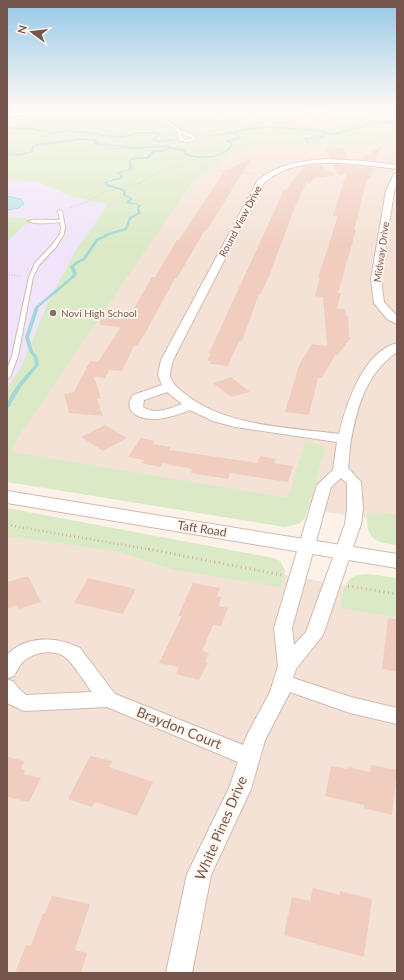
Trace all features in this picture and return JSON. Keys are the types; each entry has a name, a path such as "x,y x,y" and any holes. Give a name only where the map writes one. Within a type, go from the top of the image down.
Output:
{"street":[{"name":"Round View Drive","path":"169,387 164,375 167,360 260,183 267,176 275,171 287,167 323,162 350,162 397,166"},
{"name":"Midway Drive","path":"397,176 390,191 376,279 379,303 391,317 397,321"},
{"path":"386,222 397,223"},
{"path":"340,469 349,420 363,379 379,358 397,347"},
{"path":"191,405 160,415 142,413 136,409 138,398 169,387 191,405 218,418 235,423 345,439"},
{"name":"White Pines Drive","path":"179,973 199,874 240,789 255,739 280,693 285,674 283,628 324,485 340,469 354,482 355,509 353,524 314,635 285,674"},
{"name":"Taft Road","path":"7,497 397,561"},
{"path":"7,671 16,658 34,647 45,646 69,650 73,653 108,699"},
{"path":"285,674 350,705 397,716"},
{"name":"Braydon Court","path":"7,686 9,692 17,701 24,703 108,699 250,757"}],"lane":[{"path":"7,377 16,356 31,277 37,264 59,240 63,227 60,212"},
{"path":"30,221 62,221"}],"path":[{"path":"200,154 200,157 198,159 201,165 209,169 267,176"},
{"path":"60,212 87,202 99,194 141,183 153,175 175,168 187,160 198,159"},
{"path":"7,525 114,542 297,578"},
{"path":"333,584 397,594"}],"shaded area":[{"path":"235,154 397,154 397,523 7,462 7,445 193,181"},
{"name":"Novi High School","path":"7,165 193,181 7,444"},
{"path":"7,525 397,595 397,973 7,973"}],"green space":[{"path":"7,154 235,154 193,181 18,437 11,452 288,498 305,441 311,442 325,449 305,518 298,524 285,527 7,482 7,388 21,367 47,305 75,252 107,204 73,197 36,181 7,180"},
{"path":"7,217 32,219 7,241"},
{"path":"7,508 274,558 280,561 285,570 281,588 175,570 115,551 7,536"},
{"path":"389,513 397,515 397,545 382,542 373,538 368,529 367,514"},
{"path":"368,574 397,578 397,618 340,608 344,588 350,579 354,576"}],"water":[{"path":"7,196 21,199 24,204 19,208 7,210"}],"building":[{"path":"328,154 346,154 349,159 330,158"},
{"path":"370,154 379,154 376,161 361,159"},
{"path":"251,159 207,230 205,230 177,278 175,278 147,330 137,346 134,346 122,371 109,370 105,378 94,377 101,398 97,399 103,416 69,413 64,394 74,392 90,361 98,362 121,327 100,325 101,313 130,315 152,277 155,277 177,240 179,240 225,170"},
{"path":"333,164 374,168 369,179 367,179 354,230 356,230 338,293 341,293 337,309 345,309 346,316 348,316 349,337 351,337 338,355 335,355 322,378 318,378 309,415 285,412 299,365 312,344 327,346 323,297 315,296 320,278 318,278 338,216 333,216 346,174 338,175"},
{"path":"320,165 335,175 314,178 310,184 306,183 290,218 269,276 261,294 259,294 242,341 239,341 228,366 210,364 211,361 207,361 211,353 209,353 284,190 286,190 304,166"},
{"path":"231,377 250,392 231,397 213,383"},
{"path":"105,425 127,438 103,451 81,437"},
{"path":"141,438 155,441 153,444 171,447 169,450 257,463 260,456 276,459 274,463 293,466 288,482 230,473 228,479 191,473 192,469 162,463 160,467 142,463 144,460 128,457"},
{"path":"28,576 41,602 19,609 17,605 7,609 7,582"},
{"path":"88,578 136,589 123,614 74,603"},
{"path":"193,583 220,588 217,596 222,597 218,606 228,608 221,626 213,625 202,651 209,653 205,662 208,662 199,680 176,674 179,667 159,663 182,616 178,616"},
{"path":"388,618 397,619 397,672 382,669"},
{"path":"90,756 112,761 109,767 153,782 137,816 95,802 92,807 68,799"},
{"path":"7,757 24,761 21,769 25,770 24,774 41,778 29,802 7,797"},
{"path":"371,765 397,770 392,815 364,808 364,805 325,796 331,766 348,769 348,767 370,772"},
{"path":"313,888 340,895 340,891 372,899 364,957 284,935 292,897 310,901"},
{"path":"52,896 90,904 75,950 87,953 81,973 15,973 26,945 31,946 43,913 45,913"}],"waterway":[{"path":"7,154 20,155 24,154"},
{"path":"7,407 19,386 37,365 36,358 31,351 27,337 37,307 74,276 75,273 72,267 84,259 97,240 109,234 126,229 130,218 140,213 138,209 140,205 128,202 132,199 124,194 125,191 107,185 105,182 121,178 122,175 118,173 131,169 130,160 136,158 147,158 151,154"},
{"path":"186,154 204,158 221,154"}],"place":[{"name":"Novi High School","path":"53,313"}]}
